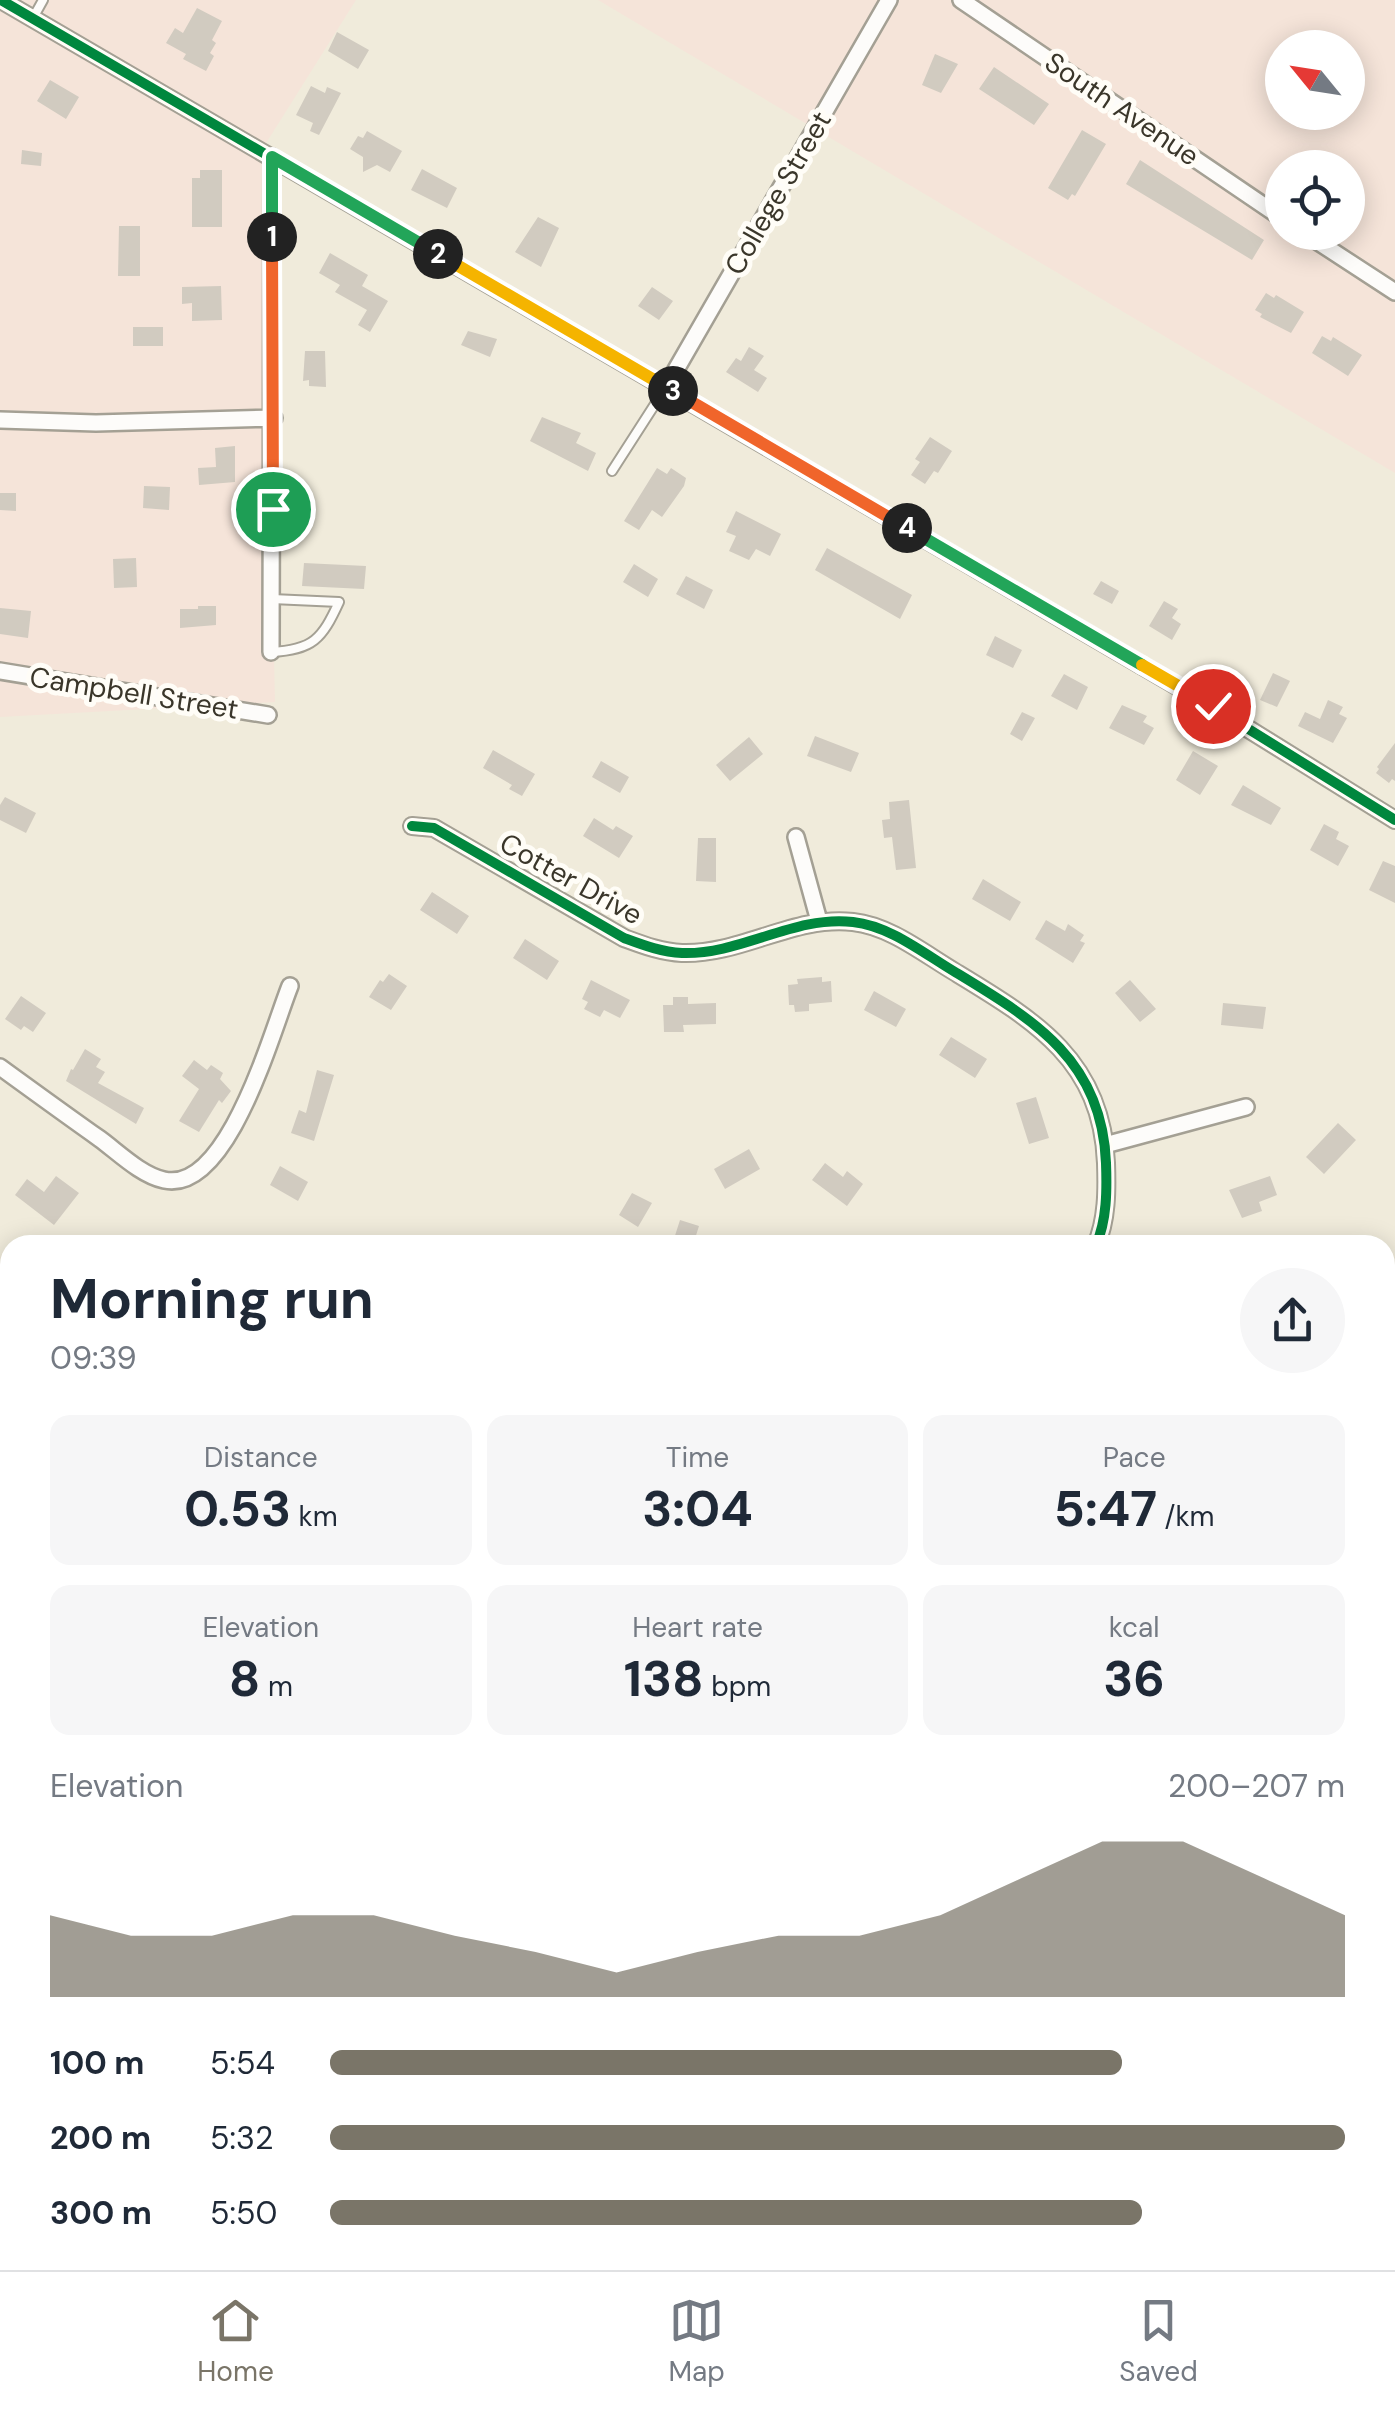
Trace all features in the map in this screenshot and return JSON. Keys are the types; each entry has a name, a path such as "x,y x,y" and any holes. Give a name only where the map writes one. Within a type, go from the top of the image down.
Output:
{"street":[{"path":"2,0 1213,706 1395,820"},
{"name":"College Street","path":"666,386 889,0"},
{"name":"South Avenue","path":"960,0 1265,206"},
{"path":"271,652 272,157"},
{"path":"1331,250 1395,292"},
{"path":"0,420 96,423 274,418"},
{"name":"Campbell Street","path":"0,671 268,715"},
{"name":"Cotter Drive","path":"412,826 434,828 624,938 656,950 684,954 708,951 819,921 856,922 892,934 1026,1015 1079,1068 1097,1108 1105,1145 1107,1194 1098,1235"},
{"path":"796,837 819,921"},
{"path":"0,1067 131,1162 160,1179 177,1182 191,1178 224,1142 244,1107 290,986"},
{"path":"1105,1145 1246,1107"}],"lane":[{"path":"33,18 43,0"},
{"path":"612,471 666,386"},
{"path":"271,652 300,650 325,632 339,602 272,600"}],"shaded area":[{"path":"0,0 356,0 263,148 275,702 0,717"},
{"path":"598,0 1395,0 1395,473"}],"building":[{"path":"197,8 222,21 212,40 216,43 210,53 214,56 206,71 183,59 186,54 166,43 175,28 183,33"},
{"path":"337,32 369,50 358,69 328,51"},
{"path":"935,54 958,64 941,93 922,85"},
{"path":"994,67 1049,104 1034,125 979,89"},
{"path":"50,80 79,97 66,119 37,101"},
{"path":"311,86 325,93 327,87 341,93 319,135 310,131 313,123 296,115"},
{"path":"1082,130 1106,144 1075,196 1072,194 1068,200 1048,188"},
{"path":"367,131 402,151 390,172 377,165 363,172 363,157 350,149 358,136 363,138"},
{"path":"22,150 42,153 41,166 21,164"},
{"path":"1140,160 1264,240 1252,260 1126,184"},
{"path":"422,169 457,188 447,208 411,190"},
{"path":"200,170 222,170 222,227 192,227 192,178 200,178"},
{"path":"538,217 559,228 541,267 515,252"},
{"path":"119,226 140,226 140,276 118,276"},
{"path":"330,253 368,275 362,286 388,301 370,332 358,325 367,310 335,292 340,285 319,273"},
{"path":"221,286 222,320 192,321 192,303 182,304 182,287"},
{"path":"652,287 673,301 659,320 638,306"},
{"path":"1266,293 1304,312 1291,333 1260,317 1262,314 1255,310"},
{"path":"133,327 163,327 163,346 133,346"},
{"path":"468,331 497,339 490,357 461,345"},
{"path":"1322,336 1331,341 1333,337 1362,355 1348,376 1312,353"},
{"path":"749,347 764,356 754,370 767,378 758,392 726,372 736,358 741,361"},
{"path":"305,351 325,351 326,387 309,386 309,380 303,381"},
{"path":"542,417 581,433 576,443 596,453 588,471 530,441"},
{"path":"930,437 952,451 938,473 934,471 925,484 911,475 920,462 915,459"},
{"path":"235,446 235,482 199,485 198,468 216,467 215,448"},
{"path":"657,468 667,474 671,468 686,478 684,486 662,517 652,510 639,530 624,521"},
{"path":"144,486 170,487 169,510 143,508"},
{"path":"0,493 16,493 16,511 0,510"},
{"path":"736,511 781,534 770,556 756,549 749,560 729,551 736,536 726,532"},
{"path":"827,548 912,595 900,619 815,570"},
{"path":"136,558 137,587 114,588 113,559"},
{"path":"304,563 366,566 364,589 302,586"},
{"path":"634,564 658,579 648,597 623,582"},
{"path":"686,576 713,590 704,609 676,594"},
{"path":"1101,581 1119,591 1112,604 1093,594"},
{"path":"1164,601 1178,609 1172,618 1181,624 1172,640 1149,626"},
{"path":"216,606 216,625 180,628 180,609"},
{"path":"0,608 31,611 28,638 0,634"},
{"path":"995,636 1022,650 1013,668 986,655"},
{"path":"1273,673 1290,681 1277,707 1260,700"},
{"path":"1064,674 1088,687 1077,710 1051,696"},
{"path":"1328,700 1343,707 1339,714 1347,718 1333,743 1298,726 1305,712 1320,719"},
{"path":"1122,705 1147,716 1143,722 1154,728 1144,745 1109,728"},
{"path":"1022,712 1035,718 1022,741 1010,734"},
{"path":"815,736 859,753 851,772 807,756"},
{"path":"749,737 763,754 730,781 716,765"},
{"path":"1395,743 1395,781 1389,783 1376,773"},
{"path":"493,750 535,774 522,796 509,789 512,785 483,768"},
{"path":"1193,751 1218,766 1200,795 1176,780"},
{"path":"601,761 629,777 620,793 592,777"},
{"path":"1243,785 1281,808 1271,825 1231,805"},
{"path":"5,797 36,813 26,833 0,820 0,805"},
{"path":"909,800 916,868 896,870 892,837 884,838 882,820 890,819 889,802"},
{"path":"594,818 633,836 619,858 583,836"},
{"path":"1324,824 1339,832 1336,839 1349,846 1338,866 1310,850"},
{"path":"698,838 716,838 716,882 696,881"},
{"path":"1383,861 1395,866 1395,903 1369,890"},
{"path":"983,879 1021,902 1010,921 972,899"},
{"path":"432,892 469,916 457,934 420,910"},
{"path":"1046,920 1065,931 1068,924 1084,935 1080,941 1085,943 1073,963 1035,939"},
{"path":"525,939 559,961 547,980 513,958"},
{"path":"389,974 407,986 391,1010 369,997"},
{"path":"822,977 822,982 831,981 832,1002 809,1004 809,1011 795,1012 794,1005 789,1005 788,985 798,984 797,979"},
{"path":"591,980 630,1000 620,1018 604,1010 600,1017 584,1009 588,1002 582,999"},
{"path":"1130,980 1156,1009 1140,1022 1115,993"},
{"path":"874,991 906,1009 896,1027 864,1010"},
{"path":"21,996 46,1013 33,1032 24,1026 21,1030 5,1019"},
{"path":"673,997 688,997 688,1004 716,1003 716,1024 683,1025 684,1032 664,1032 663,1005 673,1005"},
{"path":"1223,1003 1266,1007 1263,1029 1221,1025"},
{"path":"951,1037 987,1059 975,1078 939,1055"},
{"path":"85,1049 101,1059 96,1067 105,1072 98,1083 144,1108 136,1124 66,1081"},
{"path":"194,1060 207,1070 211,1065 223,1073 220,1079 231,1091 222,1103 219,1100 199,1132 179,1121 199,1089 182,1076"},
{"path":"317,1070 334,1075 314,1141 291,1133 299,1110 306,1113"},
{"path":"1036,1097 1049,1138 1029,1144 1016,1103"},
{"path":"1338,1123 1356,1140 1324,1174 1306,1157"},
{"path":"749,1149 760,1169 725,1189 714,1169"},
{"path":"825,1163 843,1177 847,1171 863,1184 847,1206 812,1180"},
{"path":"280,1166 308,1182 298,1201 270,1185"},
{"path":"56,1176 79,1193 54,1225 15,1195 27,1179 44,1192"},
{"path":"1270,1176 1277,1195 1259,1202 1262,1211 1242,1218 1229,1190"},
{"path":"632,1193 652,1203 638,1227 619,1215"},
{"path":"680,1220 699,1226 696,1235 675,1235"}],"cycle path":[{"path":"1,0 1213,707 1395,820"},
{"path":"412,826 434,828 624,938 659,950 704,952 831,921 867,925 918,949 1036,1026 1077,1070 1092,1096 1102,1127 1106,1194 1100,1235"}],"route":[{"path":"273,509 272,157 1213,706"}]}
